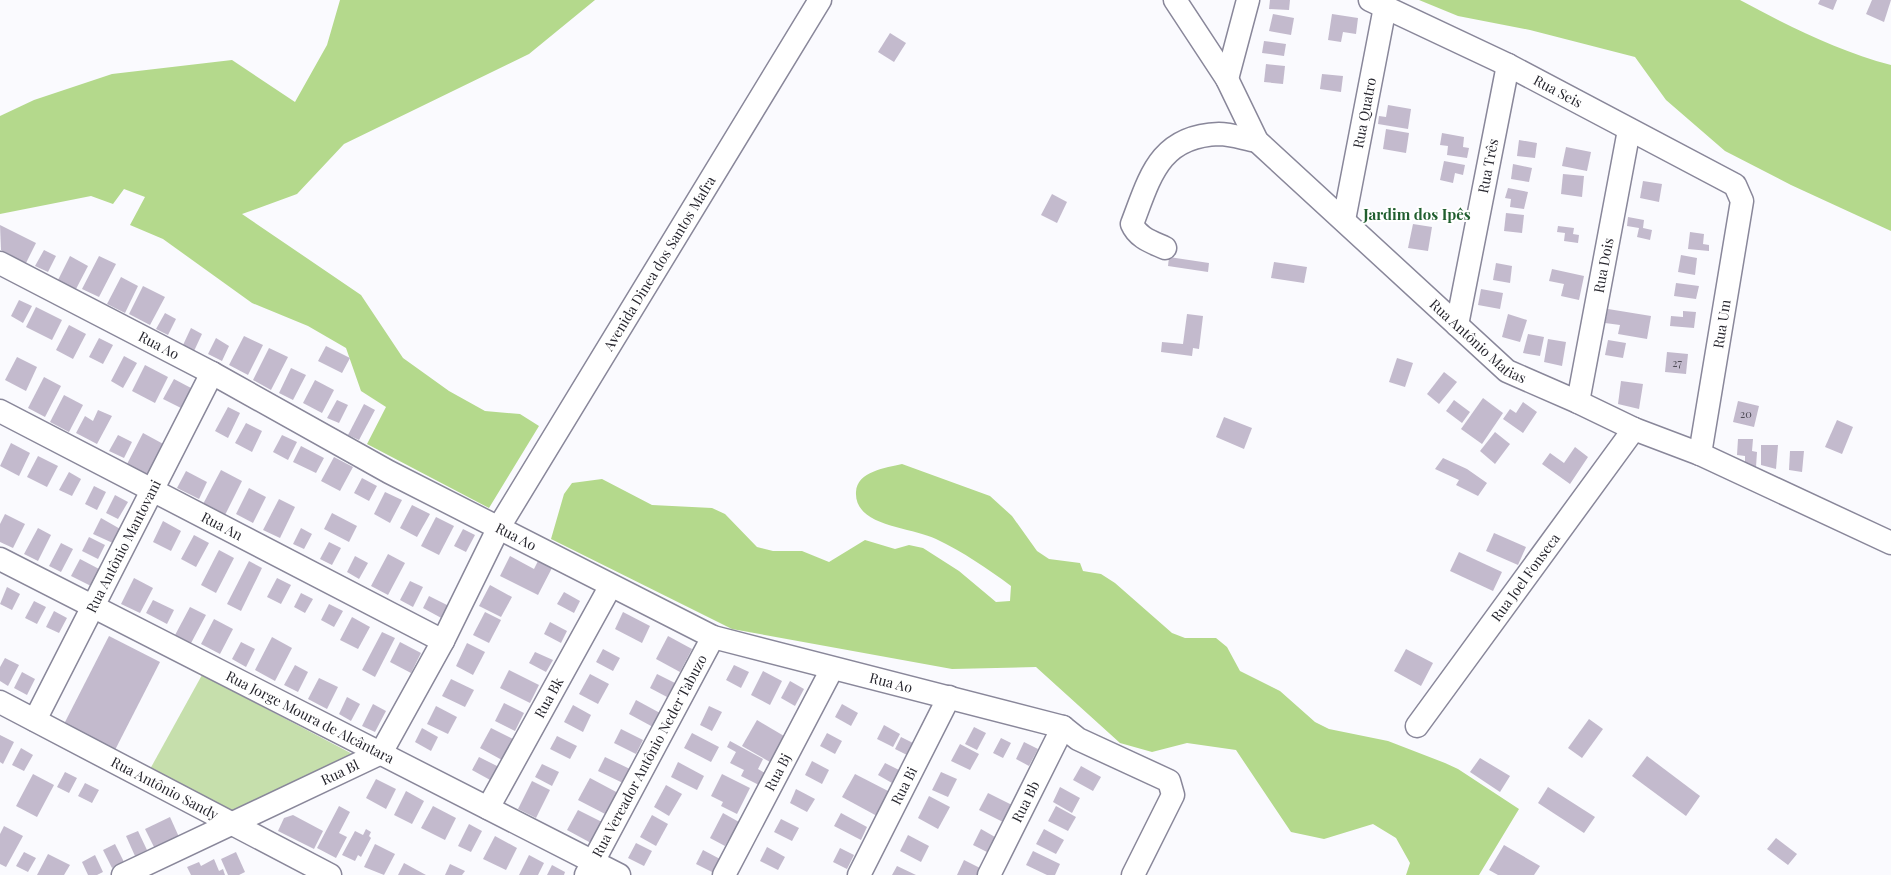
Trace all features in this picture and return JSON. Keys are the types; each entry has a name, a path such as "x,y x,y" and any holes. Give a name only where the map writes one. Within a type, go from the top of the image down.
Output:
{"street":[{"name":"Avenida Dinea dos Santos Mafra","path":"499,526 820,0"},
{"name":"Rua Antônio Matias","path":"1176,0 1227,79 1257,141 1506,371 1578,402 1634,430 1700,454 1891,543"},
{"path":"1227,79 1248,0"},
{"name":"Rua Seis","path":"1377,4 1508,65 1735,185 1739,194"},
{"name":"Rua Quatro","path":"1344,220 1377,4"},
{"name":"Rua Três","path":"1457,325 1508,65"},
{"name":"Rua Dois","path":"1578,402 1628,130"},
{"path":"1165,248 1141,236 1135,231 1132,224 1153,170 1163,156 1179,143 1220,134 1257,141"},
{"name":"Rua Um","path":"1700,454 1742,201 1739,194"},
{"name":"Rua Ao","path":"0,263 212,373 389,472 499,526 610,587 713,637 832,669 1063,726"},
{"name":"Rua Antônio Mantovani","path":"35,720 212,373"},
{"name":"Rua An","path":"0,411 442,641"},
{"name":"Rua Joel Fonseca","path":"1417,726 1634,430"},
{"path":"381,753 442,641 499,526"},
{"name":"Rua Jorge Moura de Alcântara","path":"0,559 488,808 590,869 618,875"},
{"name":"Rua Bk","path":"488,808 610,587"},
{"name":"Rua Vereador Antônio Neder Tabuzo","path":"590,869 713,637"},
{"name":"Rua Bj","path":"724,875 832,669"},
{"name":"Rua Bi","path":"859,875 949,697"},
{"name":"Rua Antônio Sandy","path":"0,702 330,875"},
{"path":"1063,726 1078,739 1169,781 1173,795 1133,875"},
{"name":"Rua Bb","path":"989,875 1063,726"},
{"name":"Rua Bl","path":"122,875 381,753"}],"green space":[{"path":"340,0 595,0 529,54 344,144 297,194 242,214 361,295 403,358 449,391 485,411 520,414 539,426 489,508 367,444 386,407 361,391 346,348 308,326 252,303 163,239 130,225 145,197 124,189 113,204 91,196 0,214 0,116 34,100 112,74 232,60 295,102 327,45"},
{"path":"1419,0 1740,0 1814,37 1852,53 1891,65 1891,231 1791,185 1725,151 1666,100 1635,57 1530,30 1458,16"},
{"path":"902,464 990,496 1012,516 1037,551 1049,559 1080,563 1083,571 1101,574 1115,583 1172,633 1185,638 1216,638 1227,647 1240,671 1280,691 1315,722 1329,729 1388,741 1445,763 1458,769 1519,809 1479,875 1406,875 1410,863 1396,838 1373,824 1324,839 1291,832 1236,750 1187,743 1152,752 1120,743 1036,667 952,669 732,629 551,539 564,494 572,483 602,479 652,505 712,508 725,514 757,547 773,551 802,551 829,562 865,540 895,549 909,545 923,548 959,571 996,602 1010,601 1011,586 965,555 936,539 886,524 864,512 858,504 856,492 861,479 881,469"},
{"path":"202,675 362,759 240,818 149,771"}],"building":[{"path":"1270,0 1290,0 1289,10 1269,9"},
{"path":"1820,0 1837,0 1833,10 1818,4"},
{"path":"1872,0 1891,0 1884,22 1866,14"},
{"path":"1273,14 1294,18 1291,35 1269,31"},
{"path":"1332,14 1358,18 1356,34 1343,32 1341,42 1328,40"},
{"path":"890,33 906,43 894,62 878,52"},
{"path":"1264,41 1286,44 1284,56 1262,53"},
{"path":"1266,64 1285,66 1283,84 1264,82"},
{"path":"1322,74 1343,76 1341,92 1320,89"},
{"path":"1388,105 1411,109 1408,129 1378,124 1379,116 1386,117"},
{"path":"1386,129 1409,133 1406,153 1383,149"},
{"path":"1442,133 1464,137 1463,147 1469,148 1467,158 1447,155 1448,146 1440,145"},
{"path":"1519,140 1537,143 1535,158 1517,156"},
{"path":"1566,147 1591,152 1587,171 1562,166"},
{"path":"1444,161 1465,165 1463,175 1455,173 1453,183 1440,180"},
{"path":"1513,164 1532,168 1529,182 1511,179"},
{"path":"1563,174 1584,176 1582,197 1561,194"},
{"path":"1643,181 1662,184 1659,202 1640,198"},
{"path":"1508,188 1528,192 1524,209 1510,207 1511,199 1505,198"},
{"path":"1052,194 1067,202 1057,223 1041,215"},
{"path":"1506,213 1524,215 1522,233 1504,231"},
{"path":"1628,217 1644,220 1643,228 1652,230 1650,240 1637,237 1639,228 1627,226"},
{"path":"1413,224 1432,227 1428,251 1408,248"},
{"path":"0,225 36,243 26,263 1,250"},
{"path":"1558,226 1574,228 1573,234 1579,235 1578,243 1564,241 1565,233 1557,232"},
{"path":"1690,232 1704,234 1703,244 1709,245 1709,251 1688,249"},
{"path":"44,250 56,256 48,272 35,266"},
{"path":"1681,255 1697,258 1695,275 1678,272"},
{"path":"70,256 88,266 76,289 58,280"},
{"path":"99,256 116,264 99,297 82,289"},
{"path":"1169,257 1209,263 1208,272 1168,266"},
{"path":"1274,262 1307,267 1304,283 1271,278"},
{"path":"1496,263 1512,266 1510,283 1493,280"},
{"path":"1552,269 1584,276 1579,300 1561,296 1564,284 1549,281"},
{"path":"121,277 138,286 125,313 107,304"},
{"path":"1676,283 1699,286 1696,299 1674,296"},
{"path":"143,286 165,297 150,325 129,314"},
{"path":"1481,289 1503,293 1500,309 1478,305"},
{"path":"19,300 32,306 23,323 11,316"},
{"path":"36,307 62,320 52,340 26,327"},
{"path":"1608,309 1651,316 1647,339 1618,334 1620,325 1605,323"},
{"path":"1683,311 1696,312 1694,328 1670,326 1671,316 1683,317"},
{"path":"165,313 176,319 168,335 156,329"},
{"path":"1187,314 1203,316 1199,349 1193,348 1192,356 1161,352 1162,342 1183,344"},
{"path":"1508,314 1527,320 1520,342 1502,337"},
{"path":"69,325 86,334 73,359 56,350"},
{"path":"191,328 202,334 194,351 183,345"},
{"path":"1528,334 1544,337 1540,356 1523,353"},
{"path":"244,336 263,345 248,375 229,365"},
{"path":"99,338 113,345 103,364 89,357"},
{"path":"216,338 229,346 222,361 208,354"},
{"path":"1548,339 1566,342 1562,366 1544,362"},
{"path":"1608,340 1626,343 1623,358 1605,355"},
{"path":"326,346 350,358 342,373 318,361"},
{"path":"269,348 288,357 271,390 253,380"},
{"path":"1667,352 1688,354 1686,374 1665,372"},
{"path":"124,356 137,363 123,388 111,381"},
{"path":"17,357 37,367 26,391 5,380"},
{"path":"1397,358 1413,363 1405,387 1389,382"},
{"path":"145,365 168,377 155,403 132,391"},
{"path":"291,368 306,375 293,400 279,393"},
{"path":"1444,372 1457,382 1439,404 1427,394"},
{"path":"44,377 61,386 45,417 28,408"},
{"path":"174,379 191,388 181,408 163,399"},
{"path":"315,380 334,390 322,413 303,403"},
{"path":"1621,381 1643,384 1639,409 1618,404"},
{"path":"64,395 83,405 69,432 50,422"},
{"path":"1483,398 1503,413 1482,444 1461,429"},
{"path":"337,400 348,405 339,423 327,418"},
{"path":"1454,400 1470,412 1462,423 1446,411"},
{"path":"1738,401 1759,406 1754,427 1733,422"},
{"path":"1523,402 1537,412 1523,433 1503,419 1510,409 1516,413"},
{"path":"364,404 375,410 359,440 348,435"},
{"path":"228,407 240,413 228,438 215,431"},
{"path":"98,410 112,416 97,444 76,433 85,416 93,421"},
{"path":"1224,417 1252,428 1244,449 1216,437"},
{"path":"1837,420 1853,427 1842,454 1825,447"},
{"path":"246,423 262,431 252,452 235,443"},
{"path":"1495,432 1510,444 1495,464 1480,451"},
{"path":"143,433 167,446 150,479 126,466"},
{"path":"118,435 132,442 124,458 109,451"},
{"path":"282,435 297,442 288,460 273,452"},
{"path":"1738,439 1753,439 1752,451 1757,452 1756,467 1745,464 1745,456 1737,455"},
{"path":"11,443 30,453 19,476 0,466"},
{"path":"1761,445 1778,445 1776,469 1761,465"},
{"path":"301,446 324,458 316,473 293,462"},
{"path":"1575,447 1588,457 1570,484 1542,464 1550,453 1564,463"},
{"path":"1790,451 1804,451 1802,472 1789,470"},
{"path":"38,456 58,466 47,487 27,477"},
{"path":"334,457 353,467 340,491 321,481"},
{"path":"1443,458 1467,469 1487,483 1478,496 1456,485 1459,480 1435,469"},
{"path":"221,470 242,481 224,517 202,506"},
{"path":"186,471 207,482 199,499 177,488"},
{"path":"69,472 81,479 72,496 59,490"},
{"path":"362,478 377,486 369,501 354,493"},
{"path":"94,486 106,492 97,510 85,504"},
{"path":"249,488 266,497 253,523 236,514"},
{"path":"385,492 402,500 390,523 374,514"},
{"path":"115,495 128,502 118,519 106,513"},
{"path":"279,499 295,507 280,538 263,530"},
{"path":"412,505 430,514 417,537 400,528"},
{"path":"332,513 357,526 349,542 324,529"},
{"path":"5,514 25,524 13,548 0,542 0,524"},
{"path":"436,517 454,526 439,555 421,546"},
{"path":"101,518 122,530 115,544 93,534"},
{"path":"163,521 181,531 171,551 153,542"},
{"path":"38,528 51,535 38,561 24,554"},
{"path":"301,528 312,534 304,549 293,544"},
{"path":"463,529 475,535 466,552 454,546"},
{"path":"1494,533 1526,547 1518,565 1486,551"},
{"path":"194,535 209,543 196,567 181,559"},
{"path":"89,537 105,545 98,559 82,551"},
{"path":"329,542 341,548 332,565 320,559"},
{"path":"61,543 73,549 61,572 49,566"},
{"path":"219,550 234,558 216,593 201,585"},
{"path":"1459,552 1502,572 1493,591 1450,571"},
{"path":"388,554 405,563 388,595 371,586"},
{"path":"355,556 368,563 359,579 347,572"},
{"path":"510,556 534,569 538,561 552,568 538,595 500,576"},
{"path":"80,559 101,570 93,587 71,576"},
{"path":"249,561 262,568 241,611 227,604"},
{"path":"134,578 153,588 140,613 121,604"},
{"path":"277,578 291,585 281,604 267,597"},
{"path":"410,581 423,587 413,607 400,600"},
{"path":"490,585 512,597 501,617 479,606"},
{"path":"7,587 20,594 12,610 0,604"},
{"path":"564,592 580,601 574,613 557,604"},
{"path":"301,593 313,599 305,613 294,607"},
{"path":"429,596 451,607 445,620 423,608"},
{"path":"153,600 174,610 167,624 146,613"},
{"path":"34,601 46,607 37,624 25,618"},
{"path":"329,604 343,611 334,627 321,620"},
{"path":"190,607 206,615 190,645 174,637"},
{"path":"54,611 67,618 59,633 46,627"},
{"path":"485,612 501,620 489,643 473,635"},
{"path":"623,612 650,626 642,643 615,629"},
{"path":"352,617 370,627 358,649 340,640"},
{"path":"214,619 233,629 220,654 201,644"},
{"path":"550,622 567,631 561,643 544,634"},
{"path":"382,632 395,638 375,677 362,670"},
{"path":"109,636 160,662 115,750 64,724"},
{"path":"668,636 692,649 680,672 656,659"},
{"path":"272,637 292,648 275,681 255,670"},
{"path":"241,642 255,649 246,667 232,659"},
{"path":"400,642 421,653 411,673 390,662"},
{"path":"467,643 485,652 473,675 456,666"},
{"path":"603,649 620,658 613,671 596,662"},
{"path":"1406,649 1433,663 1421,686 1394,671"},
{"path":"535,652 553,660 546,672 529,663"},
{"path":"5,658 19,665 8,686 0,681 0,667"},
{"path":"295,665 308,672 298,692 284,685"},
{"path":"734,665 749,672 741,688 726,680"},
{"path":"509,670 539,685 530,703 500,688"},
{"path":"763,671 782,681 770,705 751,695"},
{"path":"22,672 35,679 27,695 14,688"},
{"path":"590,674 609,684 598,704 579,694"},
{"path":"657,674 675,683 667,697 650,688"},
{"path":"319,678 338,687 327,709 308,699"},
{"path":"451,679 474,690 465,707 442,696"},
{"path":"790,681 804,689 795,706 781,698"},
{"path":"347,697 360,704 351,721 339,714"},
{"path":"636,700 660,713 653,727 629,714"},
{"path":"504,703 524,713 515,731 495,721"},
{"path":"373,704 386,711 375,732 362,726"},
{"path":"842,704 858,713 851,726 835,717"},
{"path":"573,705 591,715 583,732 564,722"},
{"path":"436,706 457,717 448,734 427,724"},
{"path":"709,706 722,712 712,731 700,725"},
{"path":"1589,719 1603,729 1582,758 1568,748"},
{"path":"757,720 784,736 770,762 742,746"},
{"path":"884,725 900,734 893,747 877,739"},
{"path":"974,727 986,733 977,750 965,744"},
{"path":"422,728 438,737 431,751 415,742"},
{"path":"491,728 513,739 502,760 480,748"},
{"path":"621,729 643,740 636,754 614,743"},
{"path":"692,733 719,747 711,762 684,748"},
{"path":"827,733 842,741 835,754 820,746"},
{"path":"0,735 14,742 3,764 0,762"},
{"path":"557,736 577,746 570,759 550,749"},
{"path":"901,737 913,743 907,755 895,749"},
{"path":"1001,738 1011,743 1003,758 993,753"},
{"path":"730,741 763,759 758,769 765,773 759,785 741,776 744,770 730,763 736,752 727,747"},
{"path":"1024,742 1038,749 1029,766 1016,759"},
{"path":"960,744 979,754 970,770 951,761"},
{"path":"21,748 33,755 24,771 12,765"},
{"path":"1647,756 1700,796 1686,816 1632,776"},
{"path":"479,757 499,767 492,781 472,770"},
{"path":"605,757 632,770 625,784 598,771"},
{"path":"1480,758 1510,776 1500,792 1470,772"},
{"path":"812,761 829,770 822,784 805,775"},
{"path":"678,762 704,776 697,790 671,777"},
{"path":"885,763 899,770 892,783 878,775"},
{"path":"542,764 559,772 552,786 535,777"},
{"path":"1081,766 1101,777 1093,791 1073,780"},
{"path":"65,772 77,778 69,793 57,787"},
{"path":"941,772 957,779 948,797 932,790"},
{"path":"33,774 54,785 37,817 16,806"},
{"path":"722,774 750,788 737,814 721,806 723,802 711,796"},
{"path":"855,774 890,792 877,816 842,797"},
{"path":"590,778 620,794 609,816 578,800"},
{"path":"376,779 396,789 386,809 366,798"},
{"path":"532,781 550,790 536,818 518,809"},
{"path":"85,783 99,790 92,803 78,796"},
{"path":"666,785 682,794 669,816 654,807"},
{"path":"1060,787 1080,798 1072,813 1053,802"},
{"path":"1548,787 1595,817 1584,833 1538,803"},
{"path":"796,789 815,799 807,812 790,803"},
{"path":"406,791 424,801 412,824 394,815"},
{"path":"988,793 1012,805 1003,822 979,810"},
{"path":"929,796 950,807 938,829 918,818"},
{"path":"339,806 350,812 339,833 347,837 336,858 317,848"},
{"path":"433,806 456,818 445,840 421,828"},
{"path":"1056,806 1076,817 1068,831 1048,821"},
{"path":"578,810 602,822 591,843 567,830"},
{"path":"723,813 739,822 725,846 710,838"},
{"path":"841,813 867,827 861,840 834,826"},
{"path":"293,815 323,831 314,849 278,831 284,818"},
{"path":"652,815 668,824 656,846 640,837"},
{"path":"170,817 179,837 155,849 145,829"},
{"path":"781,819 799,828 792,841 774,832"},
{"path":"469,824 482,831 471,852 458,846"},
{"path":"4,826 23,836 6,867 0,864 0,834"},
{"path":"366,829 371,832 369,836 371,838 361,857 358,855 355,861 342,855 355,831 363,835"},
{"path":"981,829 995,837 987,852 973,845"},
{"path":"1044,829 1064,840 1056,854 1036,844"},
{"path":"138,831 147,850 135,856 126,836"},
{"path":"908,835 929,846 921,862 900,851"},
{"path":"495,836 517,848 506,870 483,859"},
{"path":"1776,838 1797,854 1788,865 1767,849"},
{"path":"636,843 652,851 644,866 628,858"},
{"path":"115,844 124,862 112,868 103,850"},
{"path":"375,844 395,854 384,875 364,867"},
{"path":"1504,845 1540,866 1534,875 1498,875 1489,870"},
{"path":"767,847 785,857 778,870 760,861"},
{"path":"840,848 854,855 847,869 833,862"},
{"path":"703,850 720,859 712,872 696,864"},
{"path":"1033,851 1060,864 1055,875 1047,875 1026,865"},
{"path":"24,852 36,858 28,872 16,866"},
{"path":"236,852 245,872 239,875 228,875 221,859"},
{"path":"48,854 70,865 64,875 37,875"},
{"path":"95,855 103,872 97,875 88,875 82,862"},
{"path":"529,855 544,863 538,875 519,875"},
{"path":"214,859 219,871 223,869 225,875 191,875 187,867 199,862 201,866"},
{"path":"964,860 980,868 977,875 957,875"},
{"path":"404,863 426,875 398,875"},
{"path":"450,864 465,871 462,875 445,875"},
{"path":"552,865 565,872 564,875 547,875"},
{"path":"897,866 916,875 892,875"}],"district":[{"name":"Jardim dos Ipês","path":"1417,215"}]}
